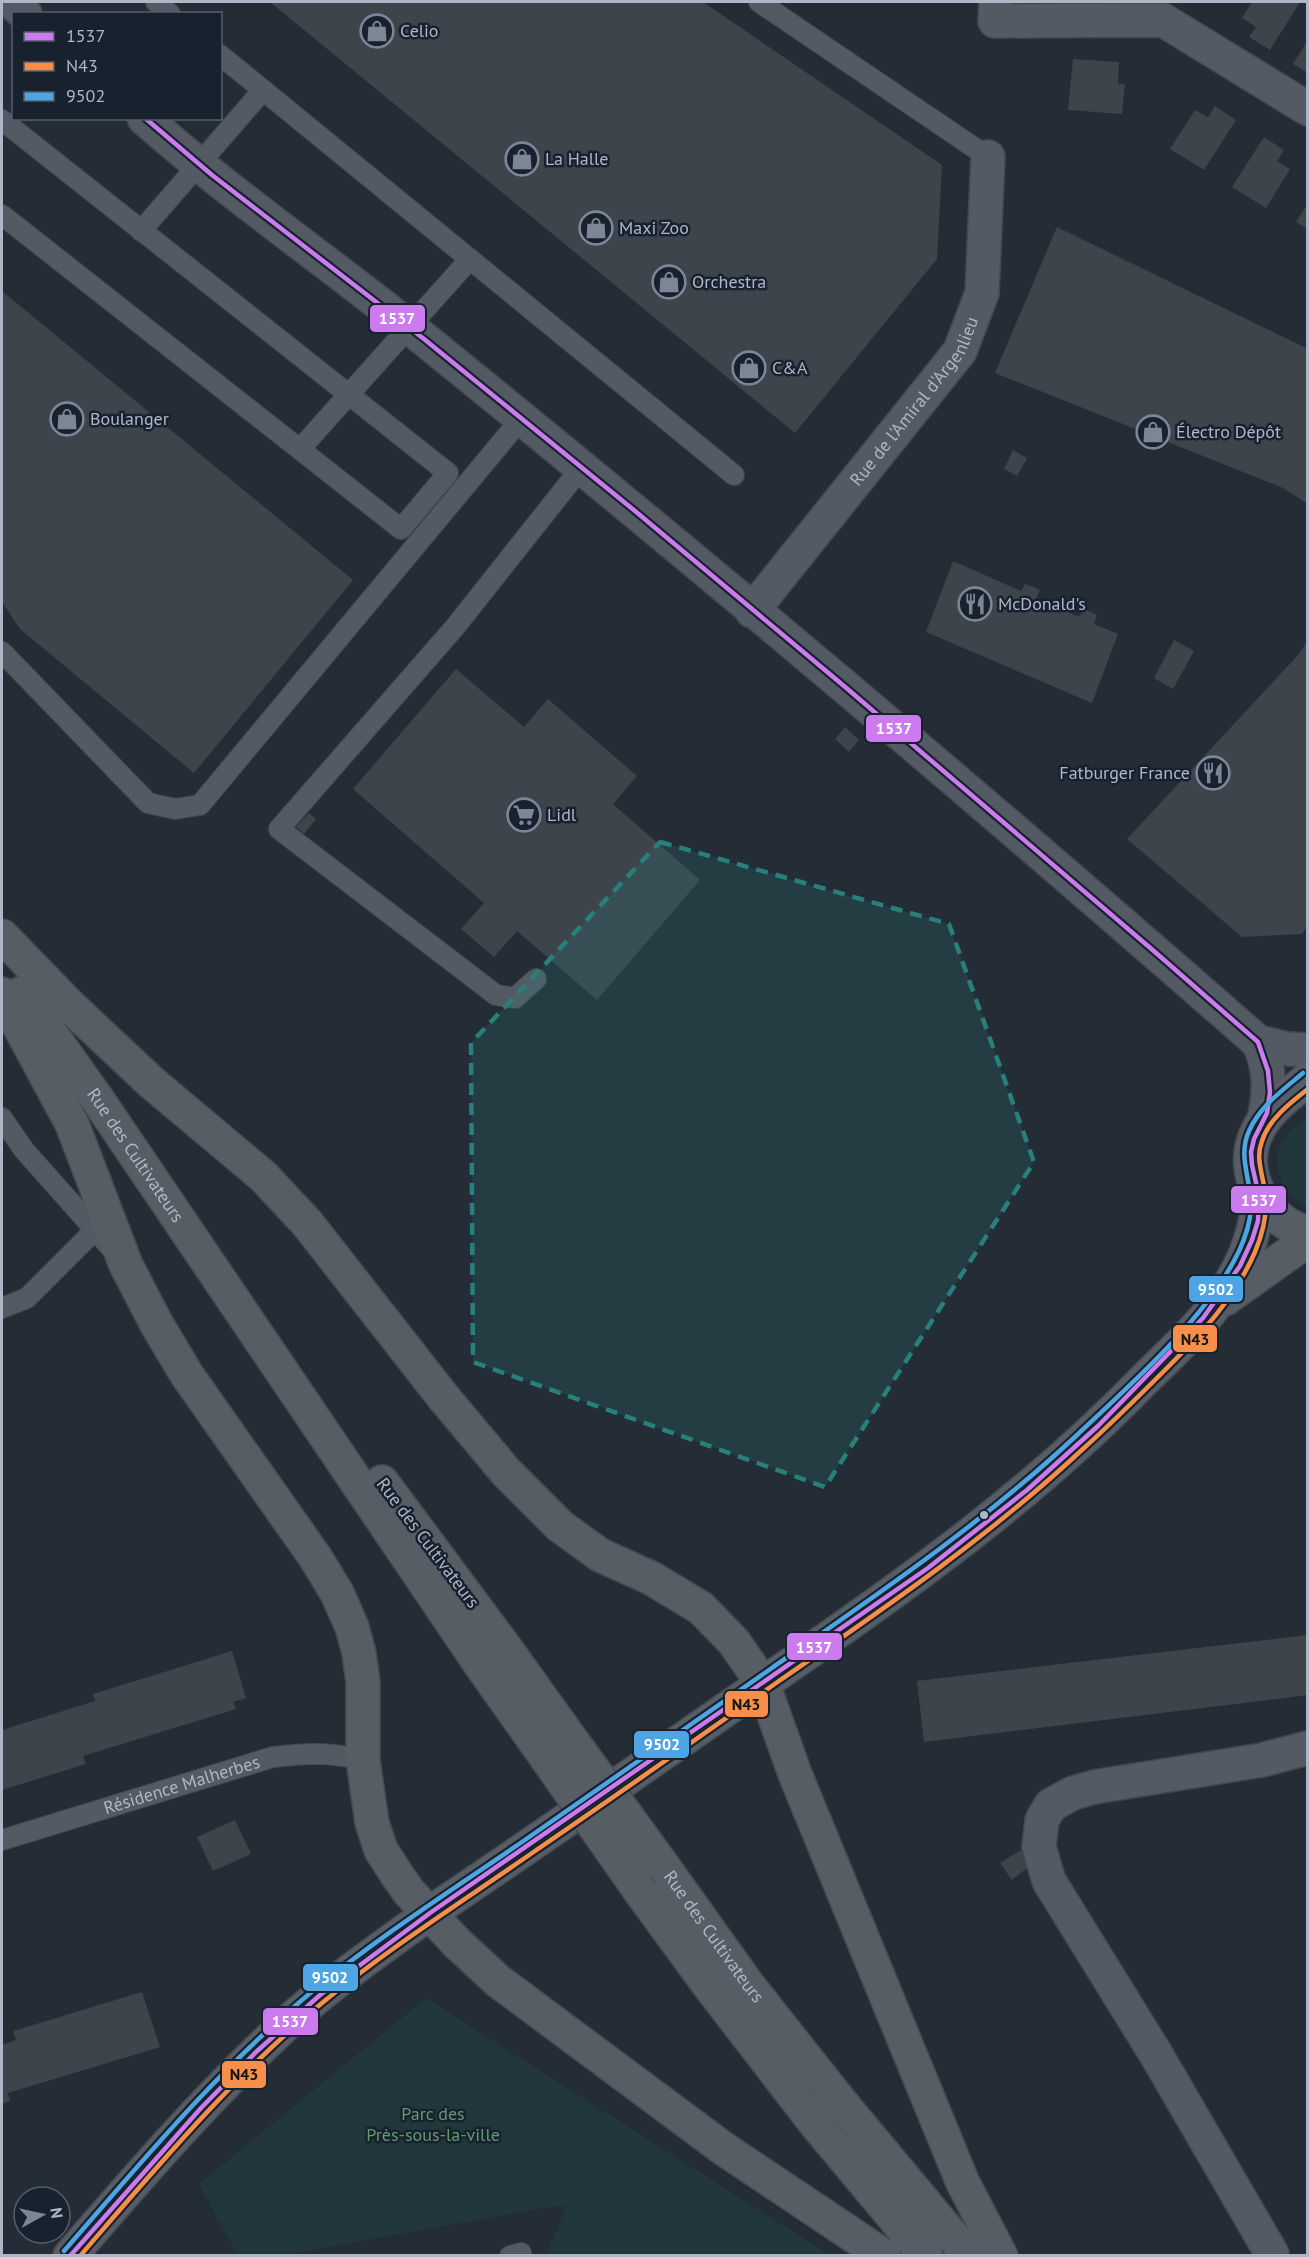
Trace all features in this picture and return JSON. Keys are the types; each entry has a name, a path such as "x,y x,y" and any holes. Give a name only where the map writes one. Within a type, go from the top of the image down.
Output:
{"main road":[{"path":"2,936 70,1006 151,1082 263,1176 307,1224 444,1398 506,1472 560,1526 600,1555 651,1578 701,1608 734,1642 763,1684 795,1774 963,2183 1001,2256"},
{"name":"Rue des Cultivateurs","path":"2,964 98,1100 504,1646 549,1735 640,1890 711,1988 815,2122 927,2256"},
{"path":"2,994 72,1124 126,1265 156,1323 187,1375 309,1548 337,1593 352,1627 363,1682 363,1760 372,1823 381,1850 410,1892 457,1943 498,1981 724,2149 884,2256"},
{"path":"70,2256 223,2084 287,2023 358,1965 904,1586 995,1516 1071,1452 1197,1327 1214,1306 1241,1263 1251,1243 1257,1223 1259,1196 1252,1172 1251,1158 1257,1131 1280,1103 1308,1079"},
{"path":"1259,1196 1278,1218 1291,1228 1308,1233"},
{"path":"1214,1306 1308,1240"},
{"name":"Rue des Cultivateurs","path":"549,1735 663,1866 748,1985 839,2100 969,2256"}],"street":[{"path":"996,11 1164,11 1308,109"},
{"path":"146,120 198,163 408,326 581,468 1060,868 1258,1042 1269,1082 1264,1120"},
{"name":"Rue de l'Amiral d'Argenlieu","path":"752,611 960,351 982,293 988,157"},
{"path":"1258,1042 1308,1050"},
{"path":"1272,2254 1157,2056 1049,1881 1040,1847 1040,1838 1042,1820 1052,1805 1073,1793 1094,1787 1262,1760 1308,1748"}],"lane":[{"path":"156,2 168,12"},
{"path":"759,2 988,157"},
{"path":"222,57 734,475"},
{"path":"141,231 263,90"},
{"path":"2,120 448,473 401,528 2,215"},
{"path":"300,449 470,259"},
{"path":"2,651 148,803 175,809 200,805 521,419"},
{"path":"536,979 515,998 496,995 279,829 455,627 581,468"},
{"path":"2,1118 24,1150 126,1265"},
{"path":"2,1308 27,1298 95,1230"},
{"name":"Résidence Malherbes","path":"2,1840 273,1757 310,1752 363,1760"}],"highlighted area":[{"path":"660,842 949,924 1034,1162 825,1487 473,1362 471,1043"}],"green space":[{"path":"1307,1117 1307,1207 1295,1200 1287,1191 1280,1177 1277,1161 1283,1139"},
{"name":"Parc des Près-sous-la-ville","path":"426,1998 830,2255 546,2255 567,2204 283,2255 238,2255 199,2184"}],"building":[{"path":"270,2 703,2 942,165 937,259 795,433"},
{"path":"1252,2 1300,2 1270,50 1249,37 1256,27 1242,18"},
{"path":"1308,40 1308,73 1293,64"},
{"path":"1073,59 1119,62 1118,84 1125,84 1122,114 1068,110"},
{"path":"1215,106 1236,120 1204,170 1170,149 1195,110 1208,117"},
{"path":"1264,137 1284,150 1277,161 1290,169 1266,208 1232,187"},
{"path":"1308,203 1308,229 1296,222"},
{"path":"1057,227 1308,349 1308,504 1281,487 995,373"},
{"path":"2,291 353,580 194,773 20,629 2,602"},
{"path":"1013,450 1027,458 1017,476 1004,469"},
{"path":"953,561 1021,591 1025,584 1040,590 1036,598 1079,617 1084,609 1097,615 1094,624 1118,634 1092,703 926,632"},
{"path":"1174,640 1194,651 1173,689 1154,678"},
{"path":"1308,640 1308,924 1302,934 1242,937 1127,839 1299,654"},
{"path":"456,669 524,727 548,699 637,776 613,804 700,880 597,1000 517,931 494,957 461,929 484,903 353,789"},
{"path":"845,727 859,740 849,752 835,739"},
{"path":"309,813 316,819 304,834 296,827"},
{"path":"1308,1635 1308,1695 924,1742 917,1681"},
{"path":"232,1651 246,1698 233,1702 236,1709 83,1756 86,1764 2,1790 2,1730 95,1701 93,1694"},
{"path":"235,1820 251,1854 213,1871 197,1837"},
{"path":"1021,1850 1031,1865 1012,1880 1000,1863"},
{"path":"142,1992 160,2047 8,2093 10,2101 2,2104 2,2045 16,2040 13,2031"}],"transit line":[{"name":"1537","path":"70,2256 201,2108 256,2052 320,1995 430,1913 928,1568 1027,1490 1098,1426 1203,1318 1240,1266 1258,1221 1259,1196 1251,1152 1254,1139 1267,1113 1270,1092 1268,1071 1258,1042 1155,952 635,511 424,339 212,175 147,120"},
{"name":"9502","path":"64,2251 153,2148 215,2082 280,2019 314,1990 390,1932 927,1558 1041,1468 1121,1394 1188,1325 1225,1276 1241,1246 1251,1209 1244,1150 1249,1131 1266,1106 1303,1073"},
{"name":"N43","path":"80,2256 226,2092 322,2003 400,1944 936,1570 1012,1511 1115,1419 1192,1342 1238,1285 1255,1252 1264,1223 1266,1200 1259,1160 1262,1141 1275,1119 1308,1089"}],"place":[{"name":"Celio","path":"377,31"},
{"name":"La Halle","path":"522,159"},
{"name":"Maxi Zoo","path":"596,228"},
{"name":"Orchestra","path":"669,282"},
{"name":"C&A","path":"749,368"},
{"name":"Boulanger","path":"67,419"},
{"name":"Électro Dépôt","path":"1153,432"},
{"name":"McDonald's","path":"975,604"},
{"name":"Fatburger France","path":"1213,773"},
{"name":"Lidl","path":"524,815"}]}
